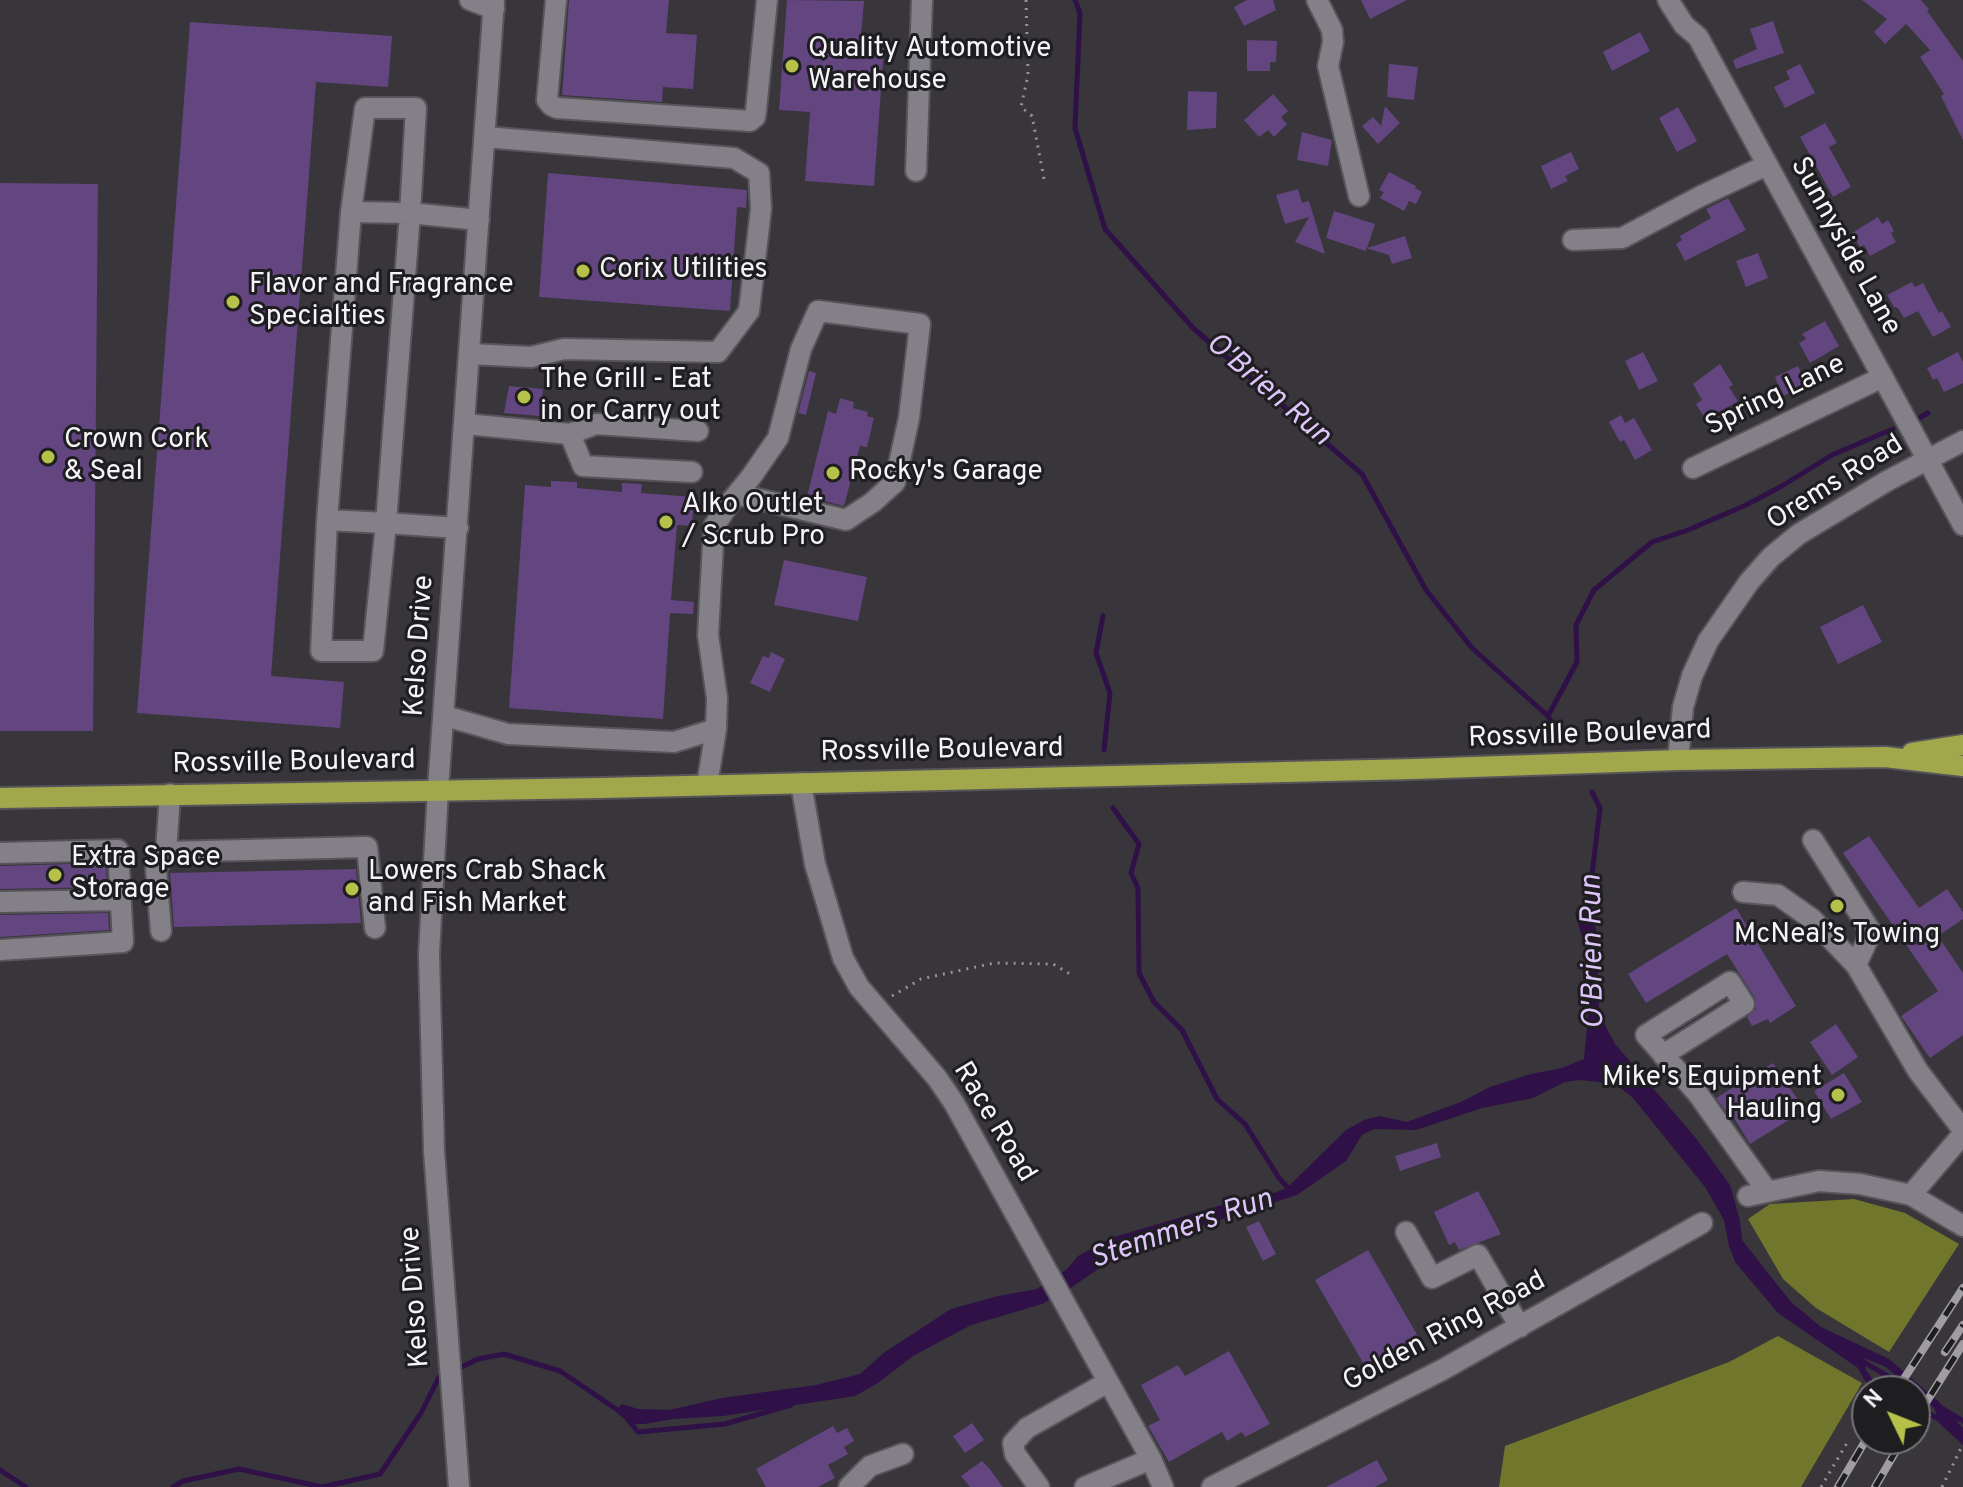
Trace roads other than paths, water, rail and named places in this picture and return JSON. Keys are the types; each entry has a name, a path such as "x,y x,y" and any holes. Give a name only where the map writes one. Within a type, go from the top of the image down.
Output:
{"main road":[{"name":"Rossville Boulevard","path":"1885,757 1963,745"},
{"name":"Rossville Boulevard","path":"0,798 801,783 1678,760 1885,757 1963,766"}],"street":[{"path":"470,0 494,4"},
{"path":"556,0 547,100 551,105 557,108 750,121 755,117 756,110 767,0"},
{"path":"916,171 922,0"},
{"path":"1317,0 1332,30 1332,53 1328,66 1359,196"},
{"name":"Sunnyside Lane","path":"1668,0 1684,25 1698,37 1963,525"},
{"name":"Kelso Drive","path":"458,1479 434,1151 429,954 494,4"},
{"path":"365,108 416,108 386,523 373,651 321,651 327,520 351,212 365,108"},
{"path":"470,354 531,357 564,349 718,352 749,311 761,209 759,173 734,158 485,137"},
{"path":"1573,240 1622,238 1767,165"},
{"path":"351,212 410,213 479,220"},
{"path":"707,785 716,729 717,698 708,635 714,526 737,494 778,438 801,349 818,311 920,324 909,418 895,482 846,520 737,494"},
{"name":"Spring Lane","path":"1693,468 1883,377"},
{"path":"465,424 570,434 596,424 698,431"},
{"path":"570,434 583,466 692,472"},
{"name":"Orems Road","path":"1678,760 1683,707 1692,676 1708,641 1749,582 1771,557 1838,509 1963,441"},
{"path":"327,520 458,528"},
{"path":"445,716 508,734 523,735 674,742 716,729"},
{"name":"Race Road","path":"801,783 826,906 843,958 859,987 937,1078 954,1103 1151,1459 1163,1487"},
{"path":"161,931 156,869 166,852 170,794"},
{"path":"1813,840 1871,932 1856,965"},
{"path":"166,852 367,847 375,928"},
{"path":"0,853 118,850 123,942 0,950"},
{"path":"1743,892 1778,895 1812,919 1856,965 1918,1071 1963,1132 1911,1195"},
{"path":"0,902 120,900"},
{"path":"1663,1055 1698,1094 1757,1193 1819,1181 1860,1184 1911,1195 1963,1226"},
{"name":"Golden Ring Road","path":"1212,1487 1442,1370 1702,1223"},
{"path":"1406,1232 1432,1278 1478,1255 1520,1327"},
{"path":"1039,1487 1015,1454 1013,1443 1027,1428 1108,1382"},
{"path":"849,1487 870,1466 903,1454"},
{"path":"1085,1487 1151,1459"}],"water":[{"path":"1586,908 1596,928 1599,1011 1604,1023 1615,1044 1695,1137 1730,1185 1742,1240 1791,1302 1821,1327 1889,1359 1908,1375 1895,1375 1886,1367 1864,1358 1870,1375 1862,1375 1858,1368 1778,1313 1735,1262 1724,1220 1705,1187 1633,1098 1616,1084 1580,1080 1565,1082 1533,1098 1482,1108 1416,1130 1374,1129 1362,1135 1346,1161 1297,1195 1126,1250 1042,1304 971,1325 913,1356 855,1396 723,1416 644,1424 630,1424 615,1411 622,1404 638,1409 669,1410 722,1398 816,1385 860,1374 885,1352 951,1309 1037,1289 1067,1269 1078,1256 1111,1238 1287,1188 1346,1130 1364,1120 1380,1116 1407,1122 1461,1102 1490,1087 1584,1059 1589,1007 1585,946 1575,913"},
{"path":"1931,1395 1963,1428 1963,1445 1931,1418 1931,1412 1937,1415"}],"waterway":[{"name":"O'Brien Run","path":"1075,0 1080,13 1075,128 1105,229 1193,328 1362,474 1426,590 1472,648 1548,716 1562,741"},
{"path":"1919,418 1928,413"},
{"path":"1548,716 1577,662 1576,625 1594,590 1652,542 1746,505 1832,455 1893,429"},
{"path":"1103,616 1096,653 1110,693 1104,750"},
{"name":"O'Brien Run","path":"1590,922 1590,891 1600,808 1592,792"},
{"path":"1113,808 1139,844 1131,873 1138,888 1139,973 1154,1002 1182,1030 1217,1099 1245,1124 1279,1178 1292,1192"},
{"name":"Stemmers Run","path":"455,1370 478,1359 504,1354 560,1371 622,1413"},
{"path":"1862,1361 1886,1375"},
{"name":"Stemmers Run","path":"173,1487 183,1481 239,1469 322,1487 380,1474 421,1413 439,1377 446,1374"},
{"name":"Stemmers Run","path":"629,1421 638,1432 725,1424 791,1405"},
{"path":"1943,1409 1963,1421"},
{"name":"Stemmers Run","path":"0,1470 26,1487"}],"railway":[{"path":"1906,1375 1963,1288"},
{"path":"1945,1352 1963,1325"},
{"path":"1931,1395 1963,1344"},
{"path":"1838,1487 1857,1455"},
{"path":"1875,1487 1894,1455"}],"place":[{"name":"Quality Automotive Warehouse","path":"792,66"},
{"name":"Corix Utilities","path":"583,271"},
{"name":"Flavor and Fragrance Specialties","path":"233,302"},
{"name":"The Grill - Eat in or Carry out","path":"524,397"},
{"name":"Crown Cork & Seal","path":"48,457"},
{"name":"Rocky's Garage","path":"833,473"},
{"name":"Alko Outlet / Scrub Pro","path":"666,522"},
{"name":"Extra Space Storage","path":"55,875"},
{"name":"Lowers Crab Shack and Fish Market","path":"352,889"},
{"name":"McNeal’s Towing","path":"1837,906"},
{"name":"Mike's Equipment Hauling","path":"1838,1095"}]}
